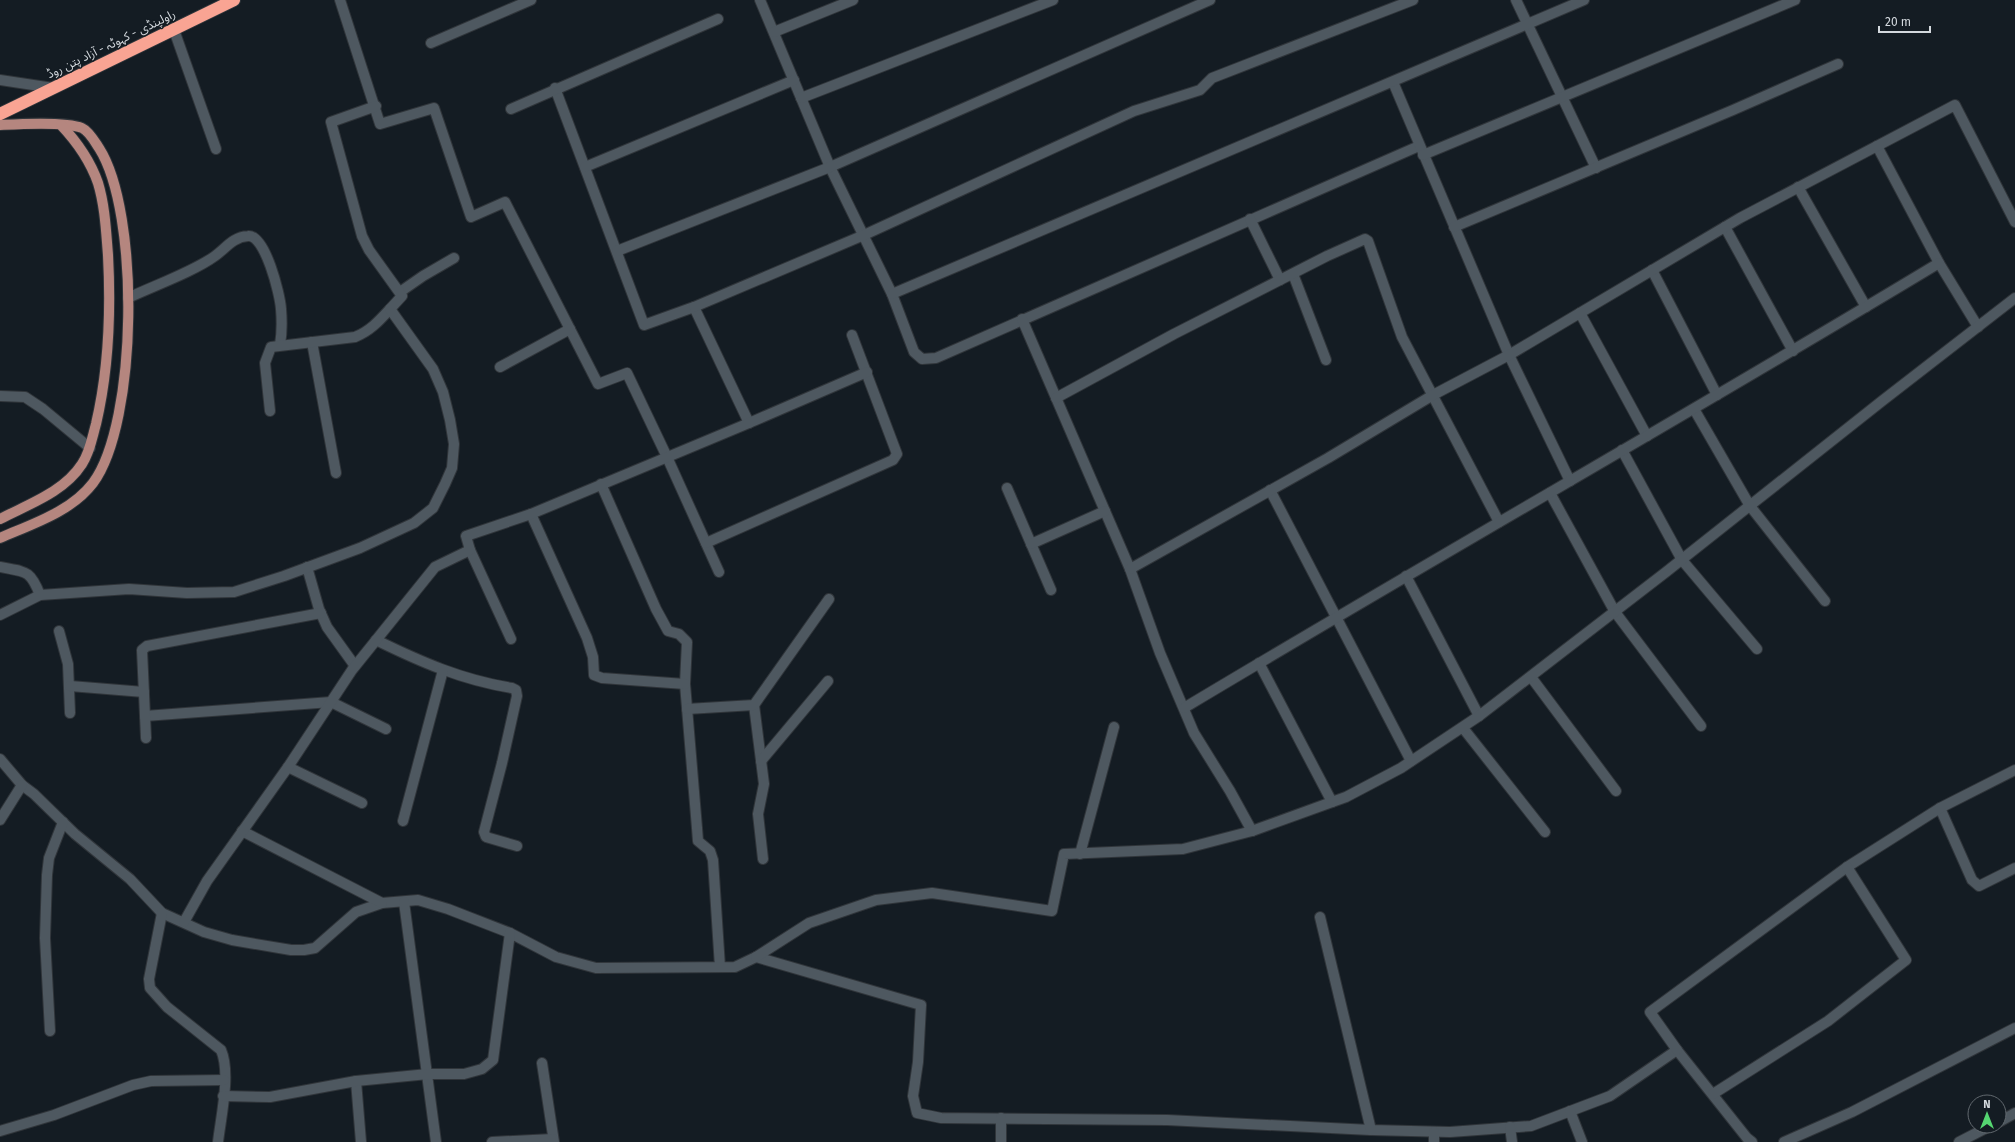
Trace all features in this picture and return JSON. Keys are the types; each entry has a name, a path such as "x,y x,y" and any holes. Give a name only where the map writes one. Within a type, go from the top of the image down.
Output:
{"highway":[{"name":"راولپنڈی - کہوٹہ - آزاد پتن روڈ","path":"0,114 234,0"}],"main road":[{"path":"0,125 30,123 61,125 82,128 92,137 108,165 118,199 124,237 128,298 128,326 124,377 109,453 101,471 92,485 69,506 0,538"},
{"path":"0,519 62,486 75,474 90,448 99,409 108,350 110,288 103,203 94,173 82,149 61,125"}],"street":[{"path":"340,0 376,106 380,124 434,108 471,217 505,202 598,384 627,373 668,457 719,572"},
{"path":"431,43 531,0"},
{"path":"760,0 830,166 892,294 914,352 922,359 936,358 1250,220 1421,150 1563,96 1795,0"},
{"path":"774,32 853,0"},
{"path":"801,98 1053,0"},
{"path":"617,251 830,166 1210,0"},
{"path":"556,88 644,325 694,308 864,235 1134,111 1200,90 1212,78 1413,0"},
{"path":"1516,0 1596,168"},
{"path":"892,294 1584,0"},
{"path":"511,109 556,88 718,19"},
{"path":"174,30 216,149"},
{"path":"1454,227 1838,64"},
{"path":"0,80 53,88"},
{"path":"585,167 794,80"},
{"path":"1393,82 1509,355 1570,481"},
{"path":"1130,569 1434,395 1509,355 1725,227 1955,105 2015,222"},
{"path":"270,411 265,363 271,347 355,337 366,333 402,296 369,250 362,236 331,122 376,106"},
{"path":"1877,146 1939,263 1978,327"},
{"path":"1798,187 1866,307"},
{"path":"1250,220 1280,280"},
{"path":"1725,227 1793,351"},
{"path":"128,298 208,261 231,241 239,237 249,235 255,237 260,243 270,264 280,295 282,324 280,345"},
{"path":"1056,398 1174,334 1365,239 1368,241 1402,336 1434,395 1498,522"},
{"path":"400,292 423,276 454,258"},
{"path":"1184,708 1336,616 1694,409 1939,263"},
{"path":"1652,270 1717,395"},
{"path":"1293,274 1326,360"},
{"path":"0,759 22,785 130,879 162,913 204,932 232,940 304,950 315,948 356,912 382,903 418,900 448,909 510,933 556,957 596,968 735,967 756,957 809,923 876,900 932,893 1052,912 1064,854 1183,849 1252,831 1346,797 1411,761 1479,716 1682,560 1978,327 2013,303"},
{"path":"694,308 750,423"},
{"path":"0,615 40,595 129,589 187,593 234,592 307,568 360,548 414,523 433,508 452,468 454,444 443,392 433,369 390,309"},
{"path":"1580,313 1647,436"},
{"path":"1022,319 1130,569 1160,653 1194,734 1230,791 1252,831"},
{"path":"500,367 570,329"},
{"path":"706,543 893,460 897,454 852,335"},
{"path":"312,342 336,473"},
{"path":"511,639 470,550 466,536 531,514 750,423 867,372"},
{"path":"0,396 25,397 90,448"},
{"path":"1694,409 1750,506 1826,601"},
{"path":"1622,450 1682,560 1757,649"},
{"path":"602,484 656,609 668,631 679,634 686,642 685,684 698,841 710,851 713,860 720,967"},
{"path":"1007,488 1051,590"},
{"path":"1270,490 1411,761"},
{"path":"1550,493 1615,612 1701,726"},
{"path":"1031,544 1105,511"},
{"path":"531,514 587,638 593,657 594,675 602,678 685,684"},
{"path":"184,922 207,881 288,767 355,666 435,568 470,550"},
{"path":"0,567 28,573 35,581 40,595"},
{"path":"307,568 327,627 355,666"},
{"path":"1406,576 1479,716"},
{"path":"763,859 758,814 764,784 754,705 829,598"},
{"path":"146,738 142,650 147,646 321,613"},
{"path":"59,631 68,664 70,713"},
{"path":"376,640 428,665 472,680 516,690 517,696 484,832 486,837 517,846"},
{"path":"1259,663 1332,802"},
{"path":"403,822 443,670"},
{"path":"1531,676 1616,791"},
{"path":"761,761 828,680"},
{"path":"70,686 144,692"},
{"path":"145,716 331,702 386,730"},
{"path":"687,709 754,705"},
{"path":"1080,854 1114,727"},
{"path":"1462,728 1546,832"},
{"path":"288,767 362,803"},
{"path":"1752,1142 1747,1138 1712,1094 1650,1012 1847,867 1940,808 2015,770"},
{"path":"0,820 22,785"},
{"path":"1940,808 1972,880 1979,886 2015,868"},
{"path":"50,1030 45,938 47,875 49,858 63,822"},
{"path":"242,831 382,903"},
{"path":"1712,1094 1828,1021 1906,960 1847,867"},
{"path":"404,902 436,1142"},
{"path":"162,913 149,979 150,988 167,1007 221,1050 225,1059 224,1096 218,1142"},
{"path":"1320,917 1371,1130"},
{"path":"224,1096 270,1097 356,1082 428,1074 464,1074 482,1069 492,1060 510,933"},
{"path":"756,957 921,1005 918,1062 913,1096 917,1113 941,1118 1166,1120 1371,1130 1434,1137 1510,1127 1531,1126 1610,1096 1678,1050"},
{"path":"1784,1142 1852,1112 2015,1028"},
{"path":"492,1142 553,1140 542,1063"},
{"path":"0,1130 54,1115 151,1081 224,1080"},
{"path":"356,1082 361,1142"},
{"path":"1570,1111 1582,1142"},
{"path":"1001,1118 1001,1142"},
{"path":"1510,1127 1512,1142"},
{"path":"1959,1142 1974,1134"}]}
